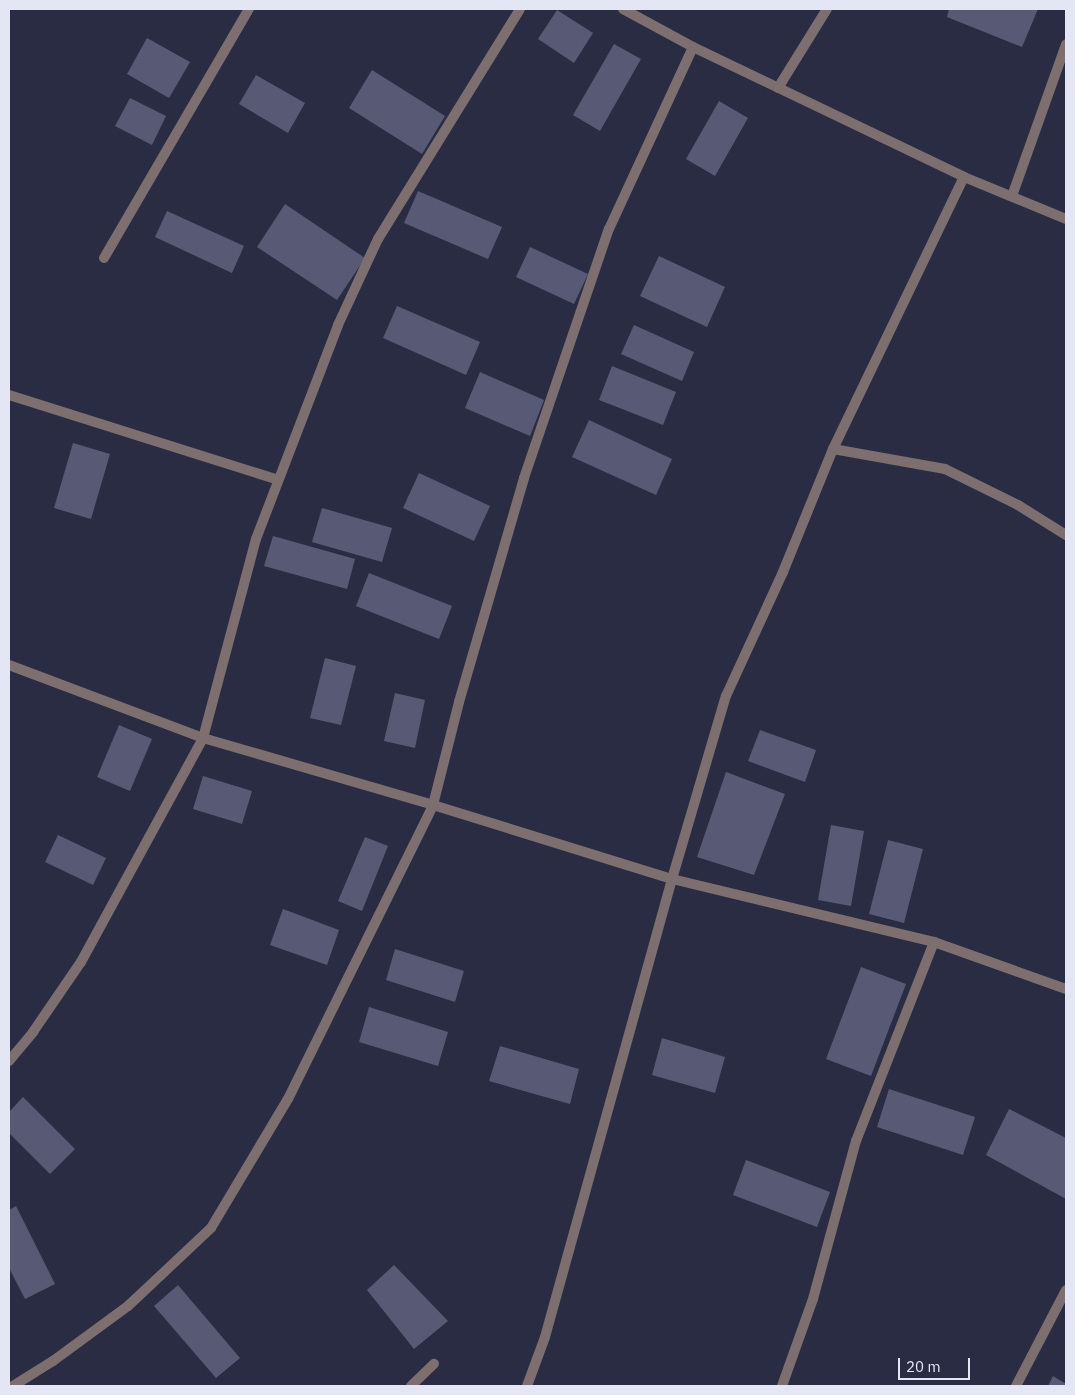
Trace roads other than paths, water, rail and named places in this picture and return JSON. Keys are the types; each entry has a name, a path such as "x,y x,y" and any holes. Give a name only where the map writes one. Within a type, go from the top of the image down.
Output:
{"street":[{"path":"104,258 249,9"},
{"path":"9,1062 33,1032 81,962 204,738 256,539 338,324 378,239 520,9"},
{"path":"778,88 827,9"},
{"path":"626,10 693,48 964,177 1066,219"},
{"path":"1012,196 1066,44"},
{"path":"13,1386 53,1361 128,1306 211,1228 288,1099 433,804 462,692 524,478 609,229 693,48"},
{"path":"527,1386 545,1337 672,879 726,696 783,572 833,448 964,177"},
{"path":"9,395 278,480"},
{"path":"833,448 945,468 1018,505 1066,535"},
{"path":"9,665 204,738 433,804 672,879 934,942 1066,989"},
{"path":"782,1386 813,1299 856,1141 934,942"},
{"path":"1016,1386 1066,1290"},
{"path":"410,1386 434,1364"}]}
